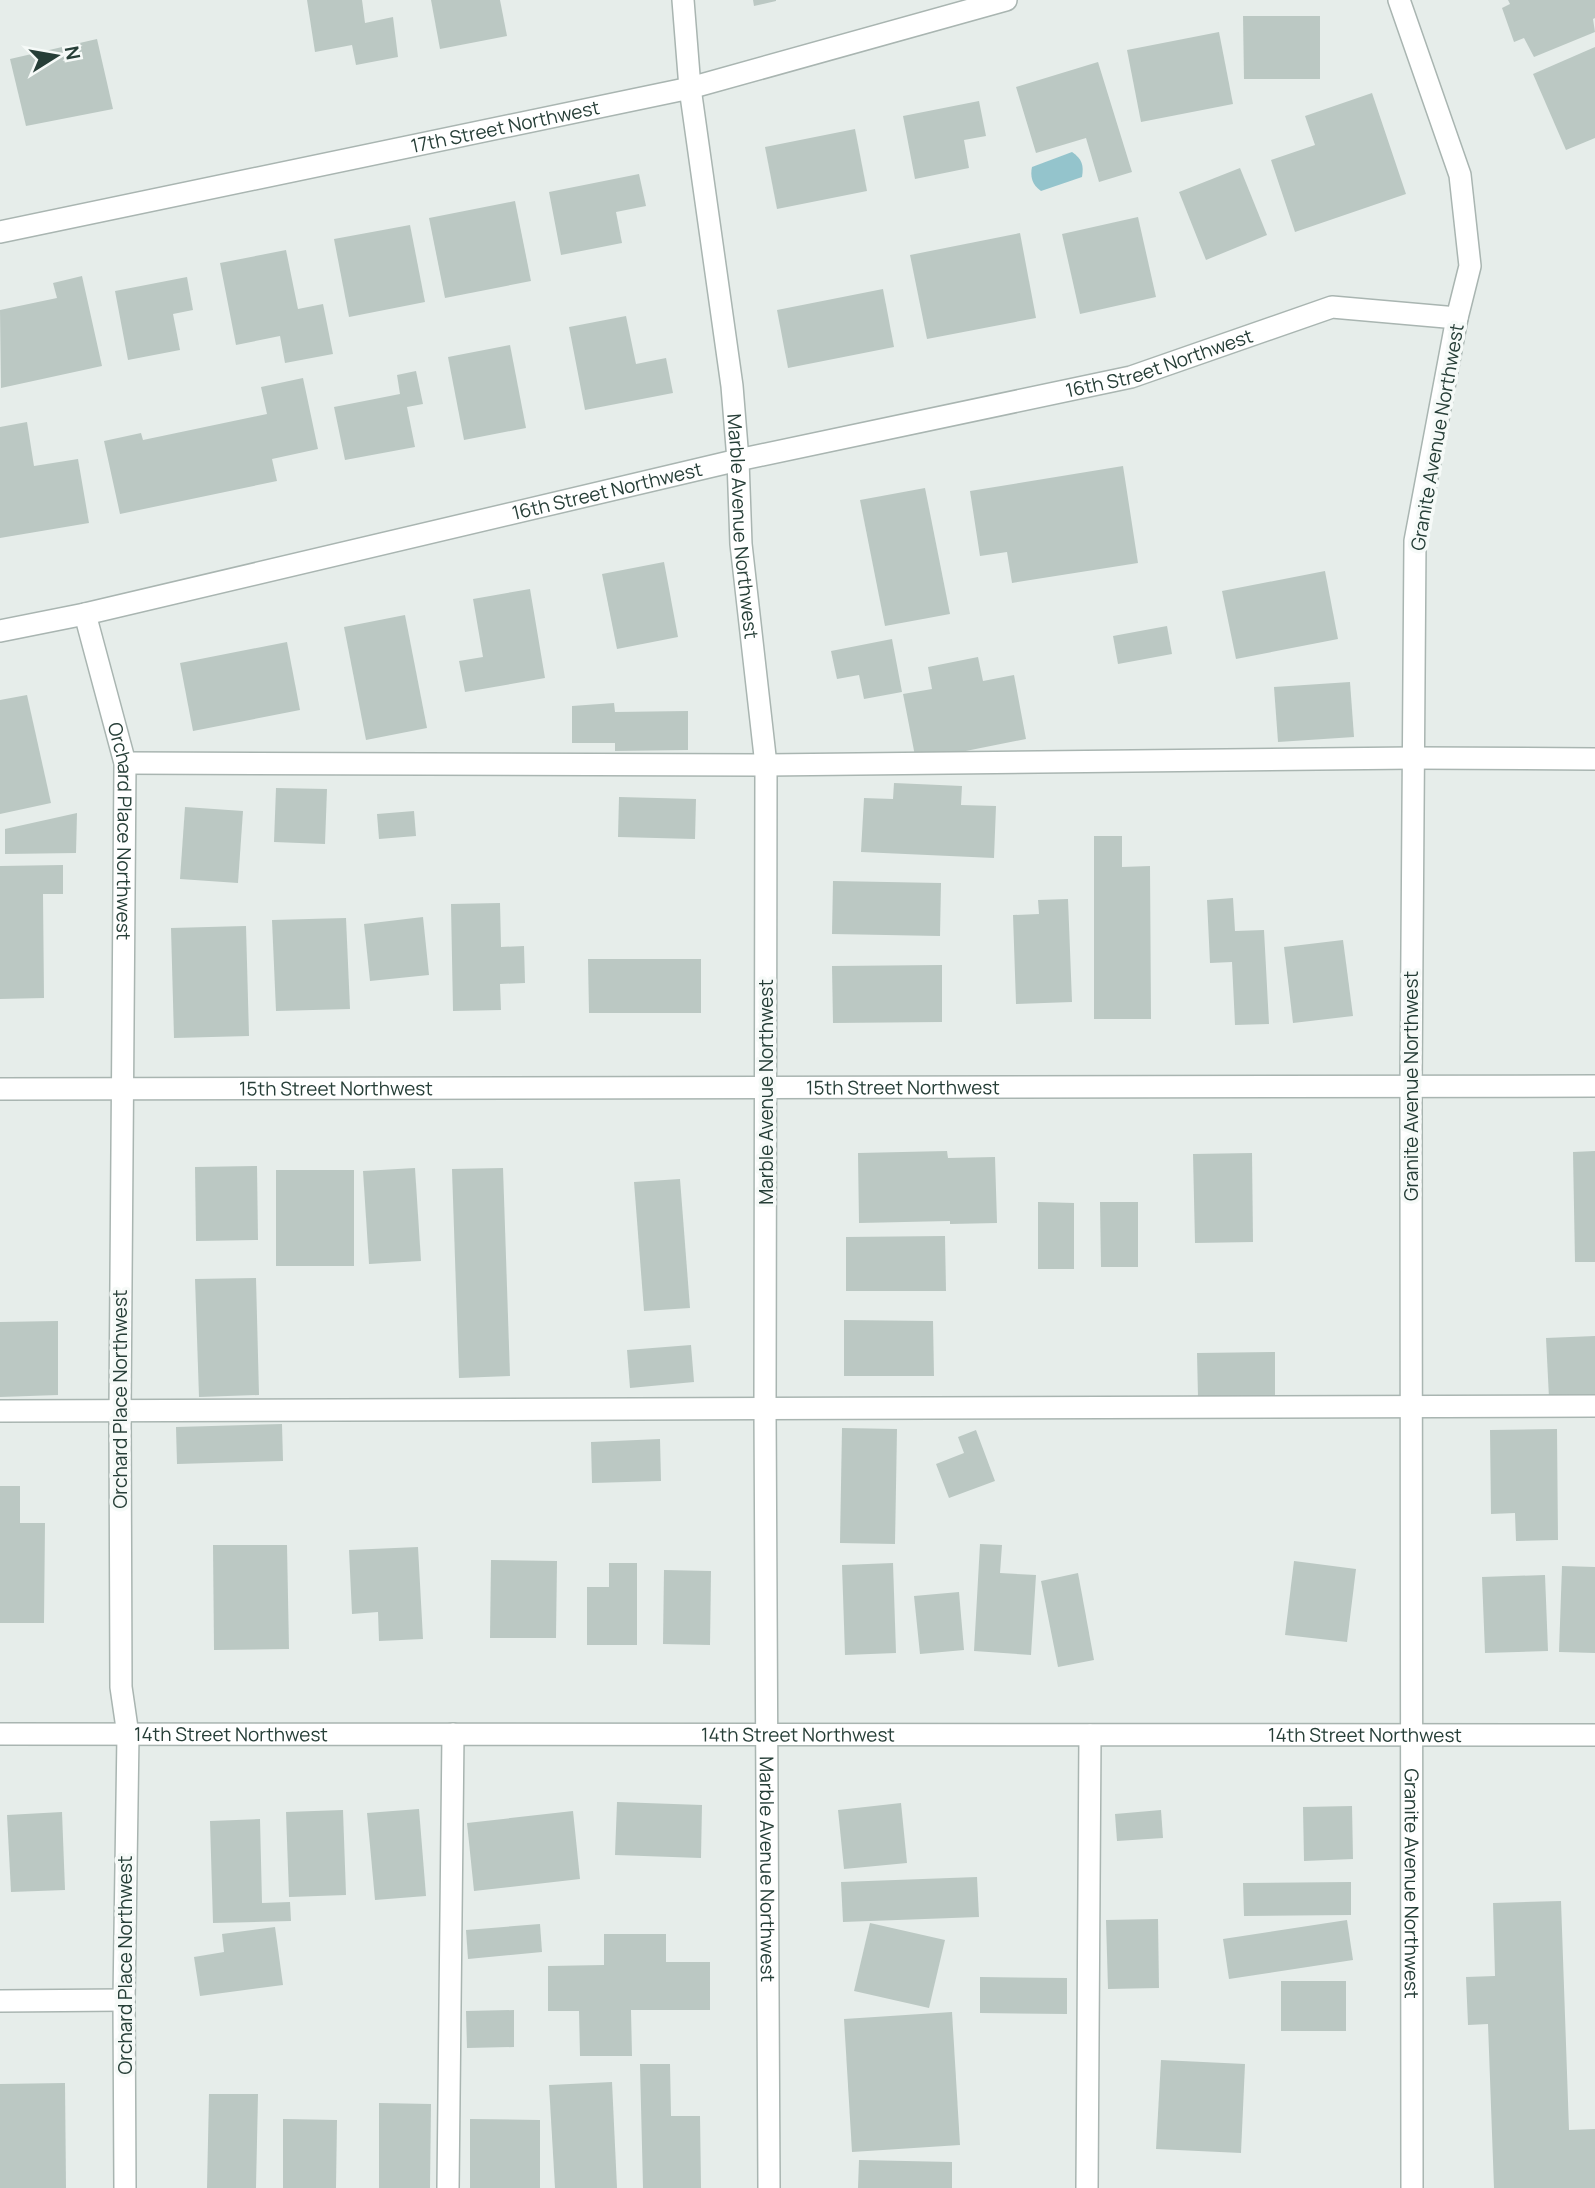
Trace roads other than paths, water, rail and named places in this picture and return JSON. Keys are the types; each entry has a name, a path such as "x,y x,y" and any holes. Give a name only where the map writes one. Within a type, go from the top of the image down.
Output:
{"street":[{"name":"Marble Avenue Northwest","path":"683,0 690,88 732,386 741,544 766,765 765,1410 769,2188"},
{"name":"17th Street Northwest","path":"0,232 690,88 1006,0"},
{"name":"Granite Avenue Northwest","path":"1399,0 1460,175 1470,265 1457,318 1415,541 1410,1407 1413,1735 1412,2188"},
{"name":"16th Street Northwest","path":"0,631 85,614 738,460 1131,377 1332,307 1457,318"},
{"name":"Orchard Place Northwest","path":"85,614 125,763 120,1411 121,1687 128,1735 124,2000 125,2188"},
{"path":"125,763 766,765 1414,758 1595,759"},
{"name":"15th Street Northwest","path":"0,1089 1595,1086"},
{"path":"0,1411 1595,1406"},
{"name":"14th Street Northwest","path":"0,1734 1595,1735"},
{"path":"448,2188 453,1734"},
{"path":"1087,2188 1090,1735"},
{"path":"0,2001 124,2000"}],"water":[{"path":"1072,152 1082,163 1082,177 1041,191 1038,189 1032,180 1032,167"}]}
